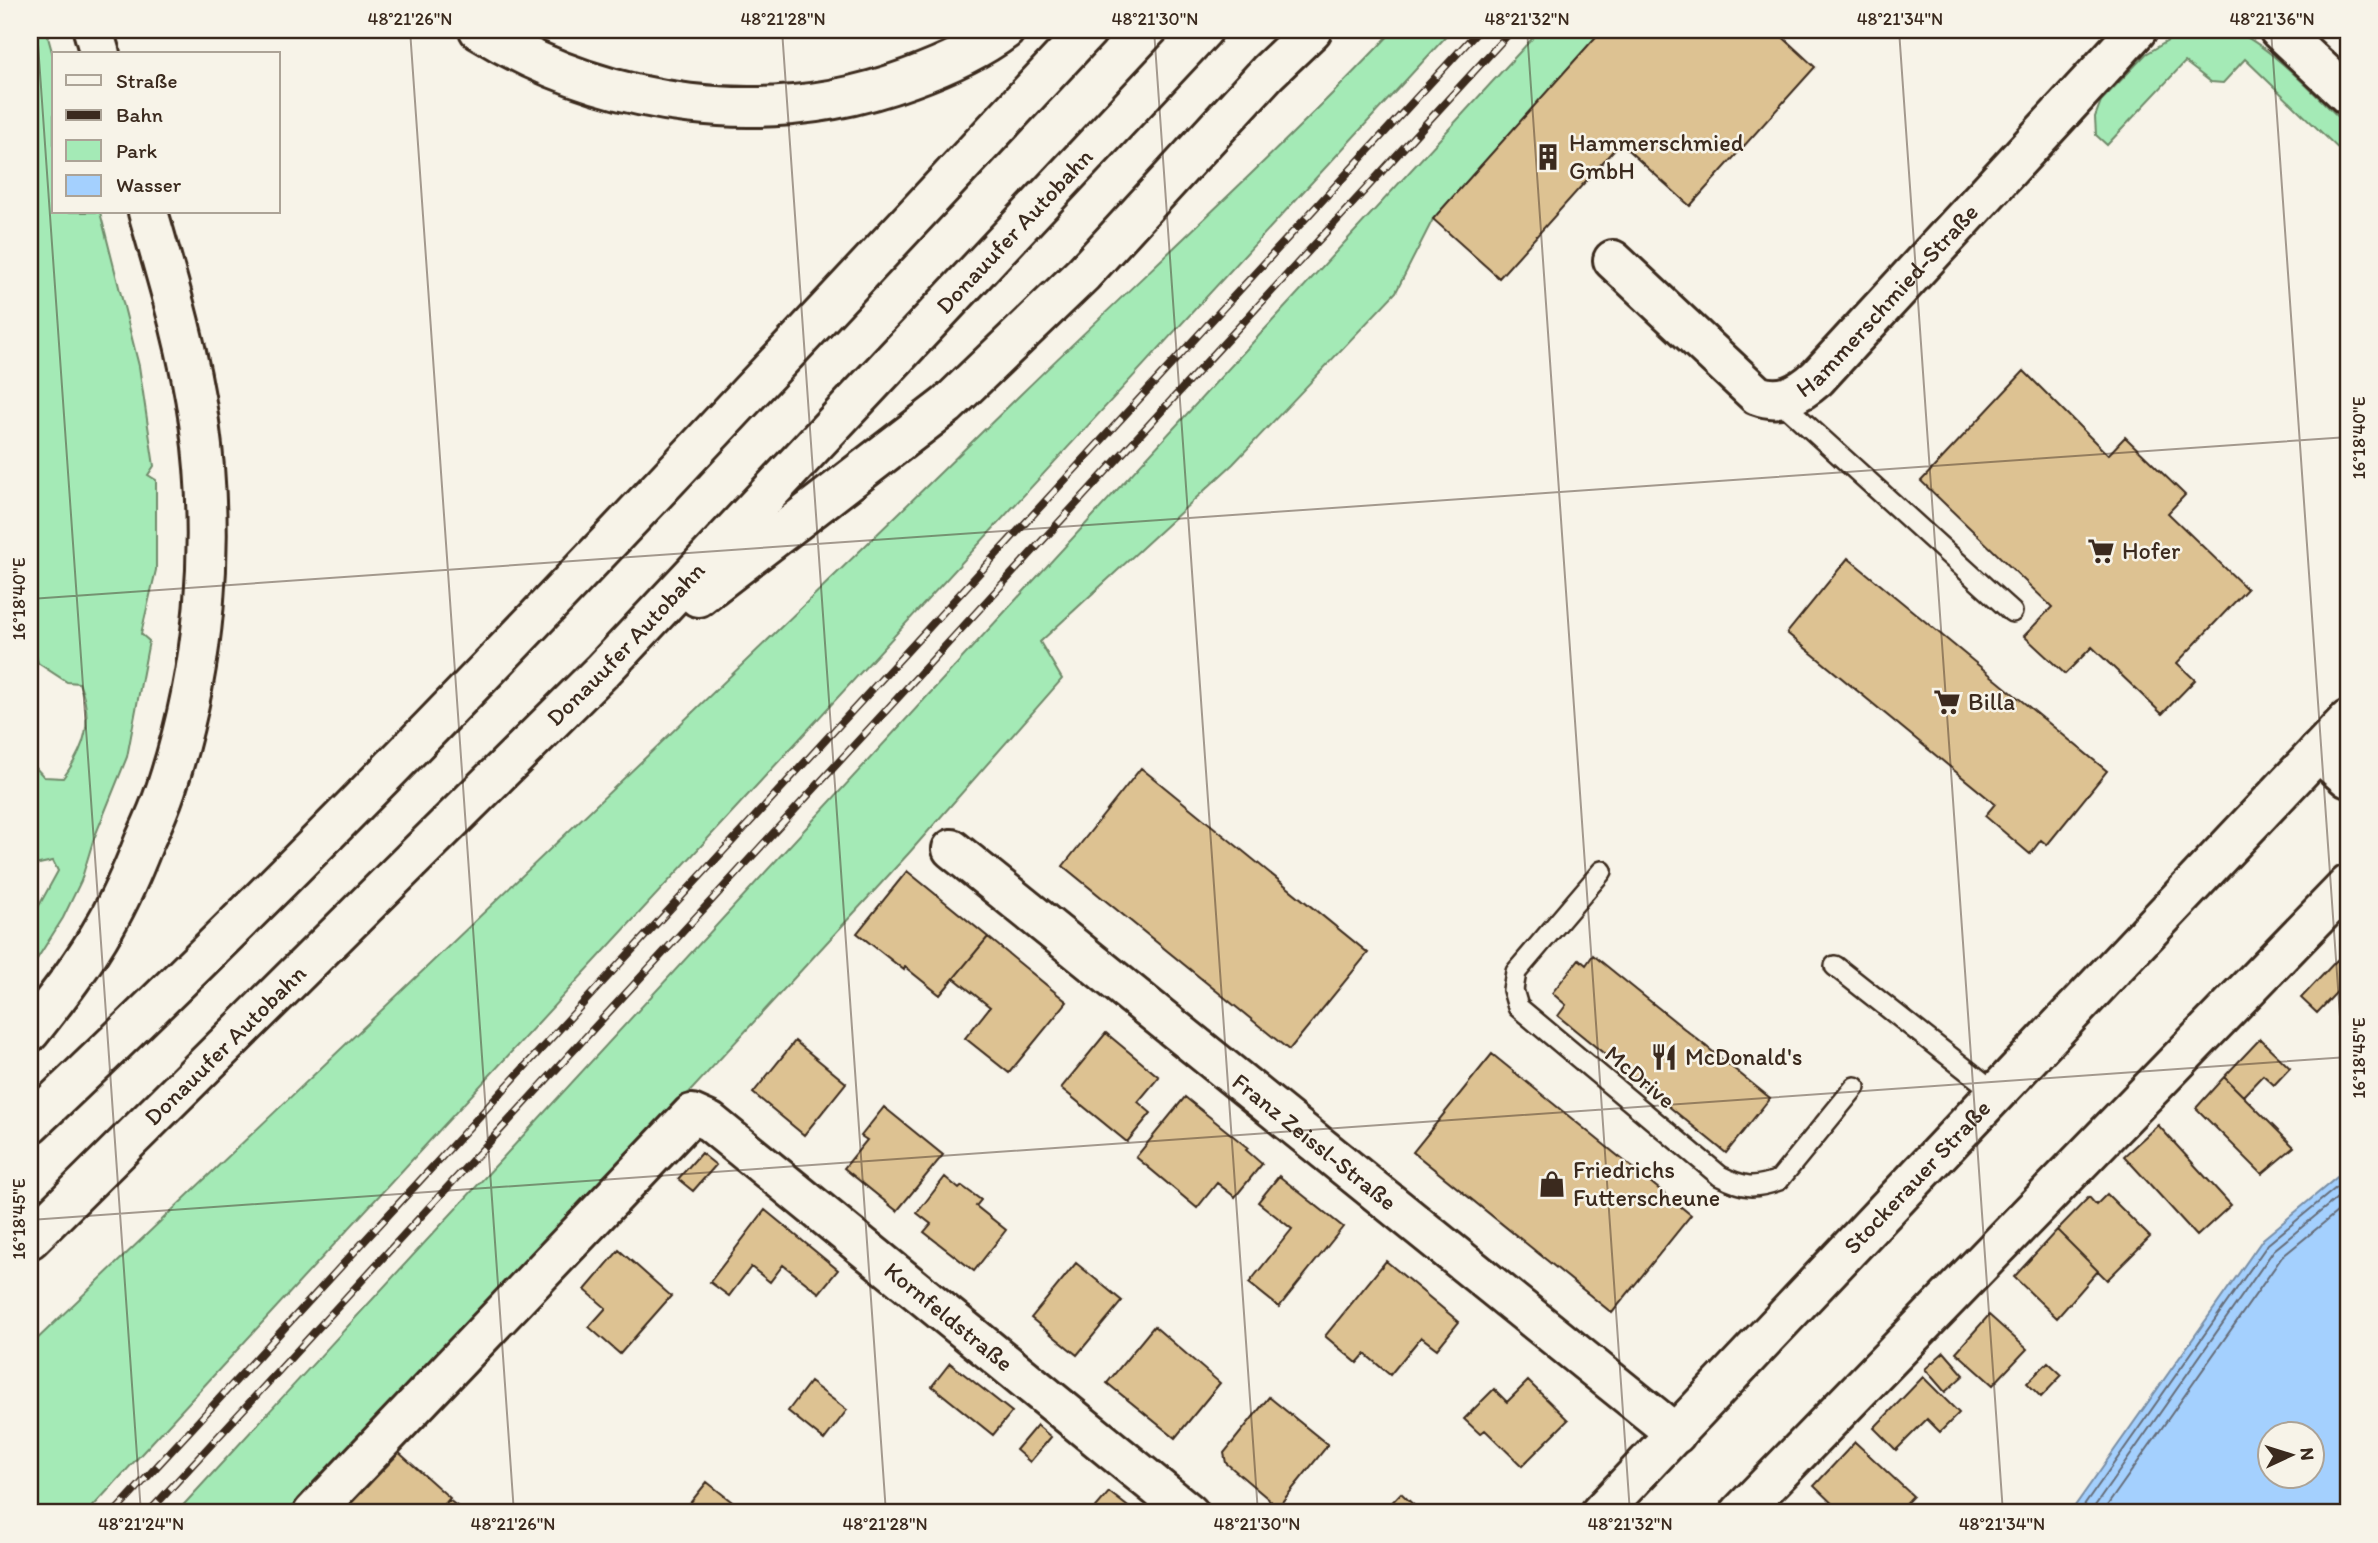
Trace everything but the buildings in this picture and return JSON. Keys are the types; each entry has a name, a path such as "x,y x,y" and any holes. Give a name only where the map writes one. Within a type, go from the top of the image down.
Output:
{"main road":[{"path":"93,30 99,52"},
{"path":"479,30 538,61 626,93 656,100 743,107 831,100 885,88 958,58 1005,30"},
{"path":"30,1124 299,863 525,632 1088,30"},
{"name":"Donauufer Autobahn","path":"30,1239 603,670 1203,30"},
{"path":"603,670 947,405 1083,274 1268,72 1312,30"},
{"name":"Hammerschmied-Straße","path":"1613,260 1751,390 1767,399 1792,396 1817,378 2137,30"},
{"path":"2279,30 2348,95"},
{"path":"30,1032 78,968 107,923 132,872 166,790 197,663 208,541 199,423 187,354 149,214"},
{"name":"Stockerauer Straße","path":"1600,1513 2348,720"},
{"path":"2318,752 2348,778"},
{"name":"Franz Zeissl-Straße","path":"952,849 1676,1434"},
{"path":"1740,1513 2348,885"},
{"name":"Kornfeldstraße","path":"313,1513 692,1114 710,1122 1189,1513"}],"lane":[{"path":"1778,399 2012,612"},
{"name":"McDrive","path":"1602,871 1516,972 1513,990 1518,1007 1720,1176 1740,1186 1761,1186 1779,1180 1855,1087"},
{"path":"1835,966 1996,1093"}],"green space":[{"path":"30,30 46,30 52,52 52,214 101,214 139,366 154,466 148,475 156,480 156,570 141,634 149,641 127,757 93,841 81,881 63,918 30,970 30,922 58,871 53,861 30,866 30,775 35,767 44,777 63,778 82,744 87,721 84,696 79,683 67,682 38,663 30,634"},
{"path":"1394,30 1452,30 87,1513 30,1513 30,1346 1256,169"},
{"path":"1540,30 1602,30 1433,219 1396,292 1233,464 1040,642 1062,679 909,853 303,1513 176,1513"},
{"path":"2183,32 2235,32 2278,60 2348,126 2348,158 2245,59 2223,83 2211,82 2185,62 2107,145 2096,135 2095,117 2101,101 2146,54"}],"water":[{"path":"2348,1168 2348,1513 2070,1513 2263,1239"}],"railway":[{"path":"114,1513 1479,30"},
{"path":"148,1513 1512,30"}],"place":[{"name":"Hammerschmied GmbH","path":"1548,157"},
{"name":"Hofer","path":"2101,551"},
{"name":"Billa","path":"1947,702"},
{"name":"McDonald's","path":"1664,1057"},
{"name":"Friedrichs Futterscheune","path":"1552,1184"}]}
